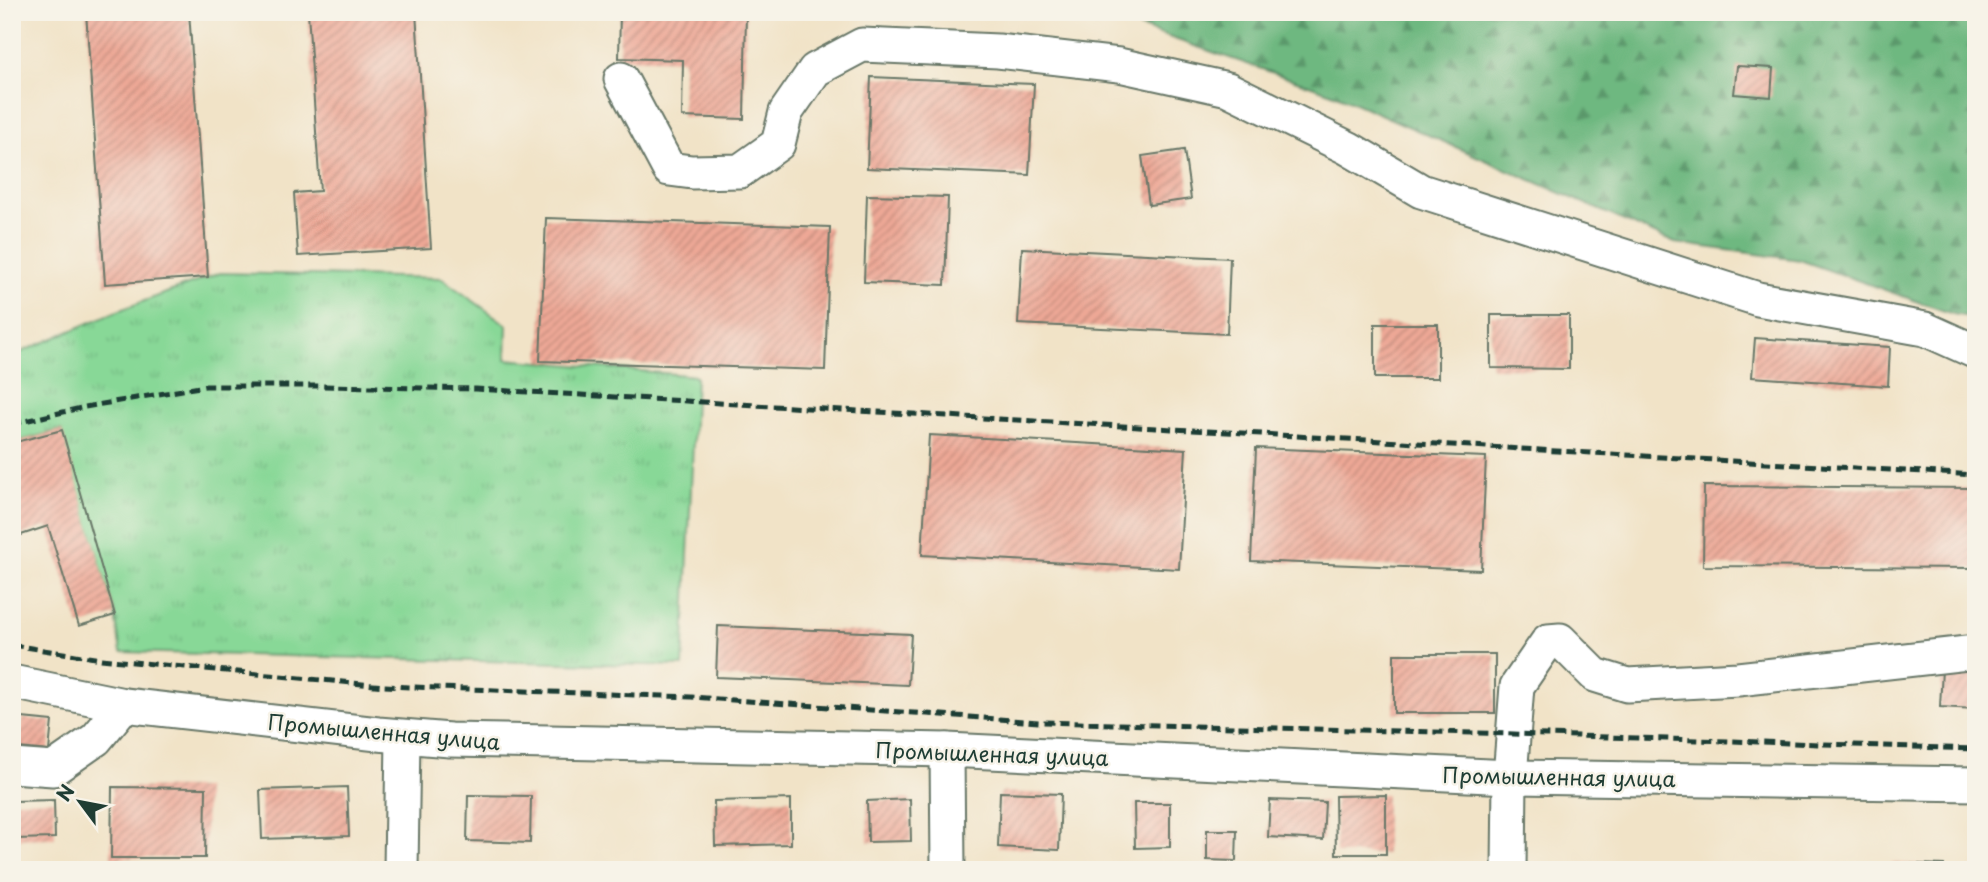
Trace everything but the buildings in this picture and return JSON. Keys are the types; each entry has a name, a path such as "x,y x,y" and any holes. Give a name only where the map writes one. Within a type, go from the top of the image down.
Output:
{"street":[{"path":"621,79 669,169 692,172 740,171 778,144 786,112 815,70 862,45 998,51 1119,65 1228,89 1348,148 1421,191 1758,299 1925,329 1976,352"},
{"path":"1509,870 1510,777 1517,686 1548,641 1560,640 1595,675 1627,685 1738,679 1976,652"},
{"name":"Промышленная улица","path":"12,682 124,705 450,740 947,750 1510,777 1976,784"},
{"path":"12,766 53,769 96,739 124,705"},
{"path":"401,870 403,737"},
{"path":"947,750 948,870"}],"green space":[{"path":"1108,12 1976,12 1976,318 1953,314 1800,260 1675,243 1332,93 1142,28"},
{"path":"220,273 441,278 507,325 506,359 696,376 683,666 121,652 115,615 61,430 12,443 12,356 115,312"}],"railway":[{"path":"12,424 85,407 205,386 476,389 1976,475"},
{"path":"12,645 101,659 384,686 691,697 1039,722 1976,749"}]}
